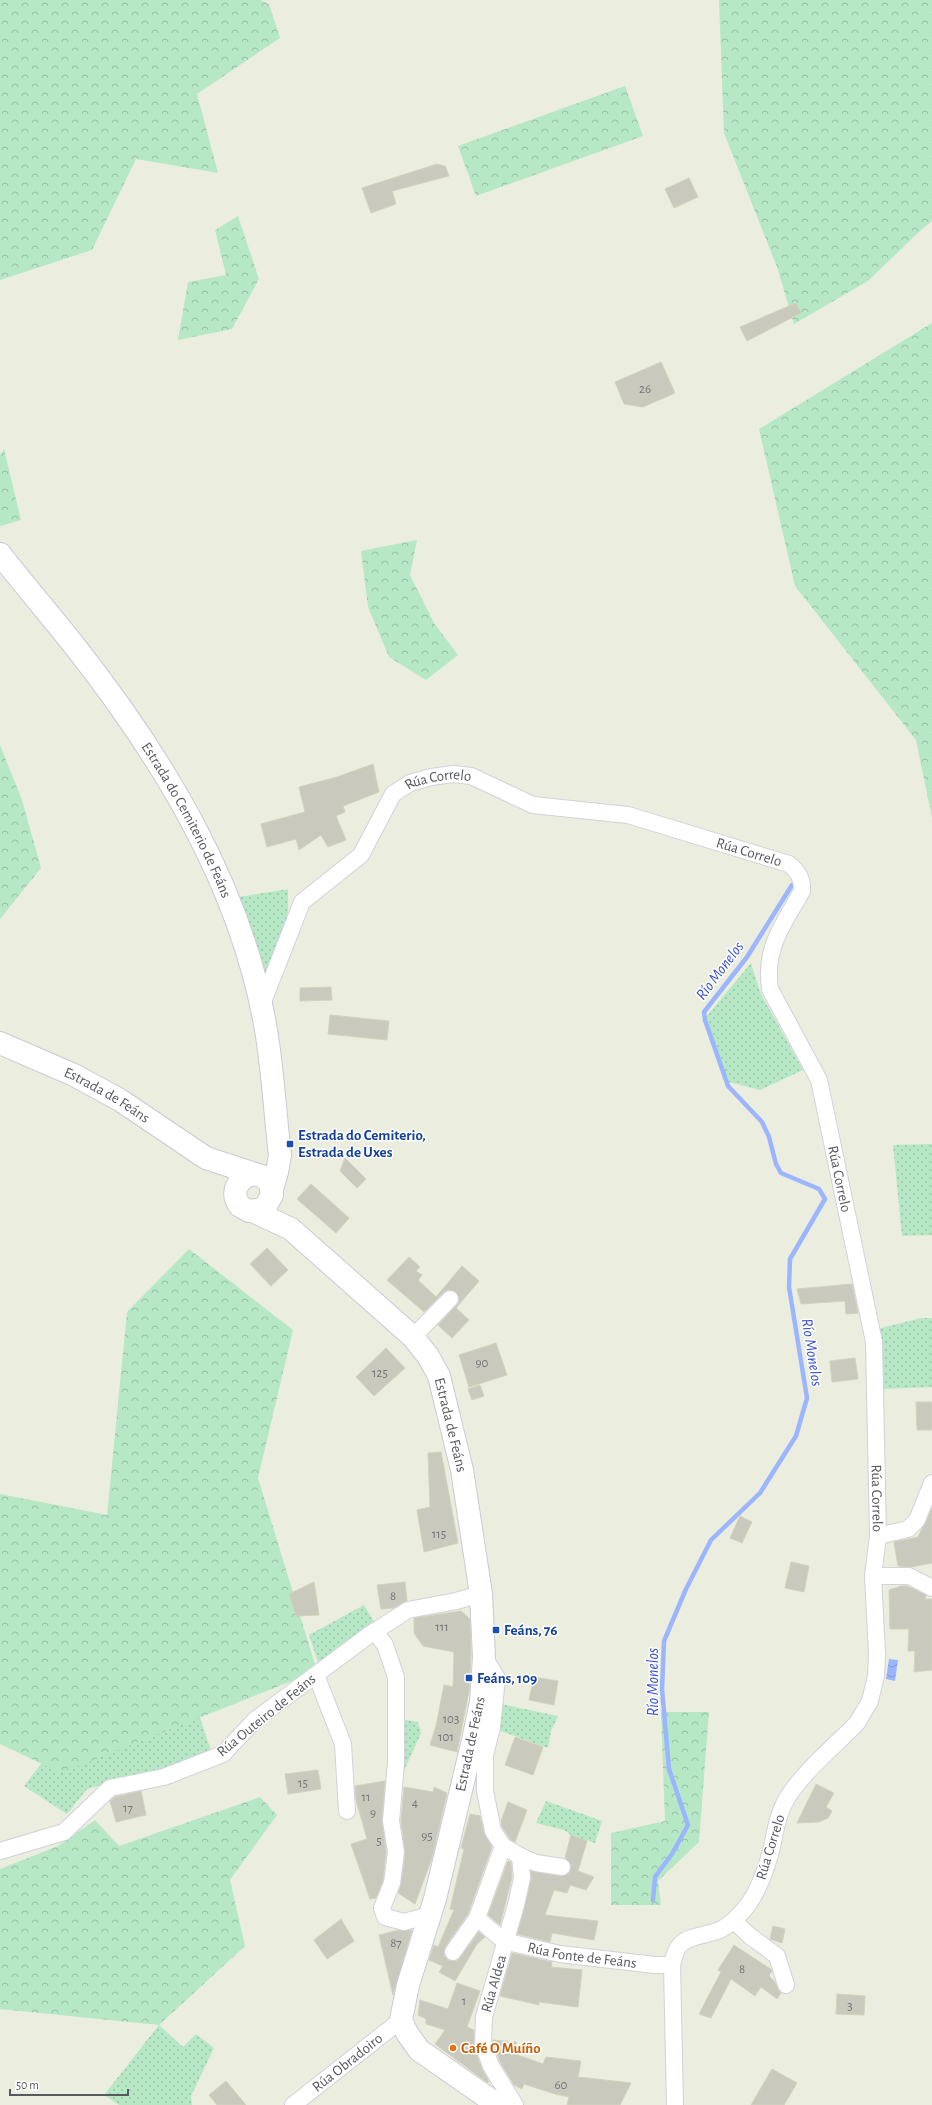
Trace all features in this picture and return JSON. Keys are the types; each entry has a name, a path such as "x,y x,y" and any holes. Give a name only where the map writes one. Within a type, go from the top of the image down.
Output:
{"street":[{"name":"Estrada do Cemiterio de Feáns","path":"0,554 77,649 121,708 164,773 198,833 228,897 250,962 266,1029 276,1129 272,1154 264,1184"},
{"name":"Rúa Correlo","path":"261,1007 302,902 361,855 393,794 410,783 431,777 453,774 472,776 533,805 628,815 788,864 795,869 803,882 802,891 774,940 769,955 767,972 770,989 819,1080 874,1342 878,1536 873,1576 877,1654 876,1676 870,1701 865,1713 795,1787 784,1803 776,1822 771,1851 758,1887 748,1905 734,1921 718,1931 687,1940 680,1944 672,1965 675,2105"},
{"name":"Estrada de Feáns","path":"0,1044 74,1075 120,1100 206,1158 264,1184 291,1229"},
{"name":"Estrada de Feáns","path":"206,1158 227,1183 240,1206 291,1229 413,1337 428,1356 438,1376 462,1470 481,1594 484,1657 481,1702 430,1915 408,1984 401,2020"},
{"path":"236,1197 237,1184 246,1176 264,1184 264,1208 254,1212"},
{"path":"413,1337 450,1299"},
{"path":"878,1536 908,1529 917,1520 932,1483"},
{"path":"873,1576 909,1576 932,1588"},
{"name":"Rúa Outeiro de Feáns","path":"0,1851 64,1832 110,1788 164,1777 223,1754 255,1720 375,1631 408,1610 456,1601 481,1594"},
{"path":"375,1631 385,1645 396,1677 397,1691 396,1763 391,1822 396,1852 392,1883 382,1908 385,1918 404,1922 430,1915"},
{"path":"484,1657 496,1678 492,1727 485,1754 485,1791 493,1831 503,1846 520,1856 536,1862 562,1867"},
{"path":"316,1675 343,1744 347,1811"},
{"path":"453,1952 477,1918 503,1846"},
{"name":"Rúa Aldea","path":"515,2105 491,2066 483,2044 484,2016 504,1941 516,1906 522,1878 520,1856"},
{"name":"Rúa Fonte de Feáns","path":"477,1918 504,1941 560,1954 655,1965 672,1965"},
{"path":"734,1921 777,1956 786,1985"},
{"path":"401,2020 407,2034 419,2050 498,2105"},
{"name":"Rúa Obradoiro","path":"293,2105 401,2020"}],"green space":[{"path":"0,0 260,0 269,4 280,38 197,94 218,173 136,159 92,250 0,280"},
{"path":"719,0 932,0 932,221 868,281 794,324 777,267 724,133"},
{"path":"625,86 643,136 476,196 458,146"},
{"path":"238,216 259,279 232,329 178,340 188,282 226,275 215,230"},
{"path":"932,323 932,818 916,740 795,586 759,429"},
{"path":"4,449 21,520 0,526 0,455"},
{"path":"417,540 410,575 434,623 458,655 426,680 389,657 368,607 361,551"},
{"path":"0,745 22,800 41,868 0,919"},
{"path":"288,889 288,922 266,978 239,897"},
{"path":"751,963 760,992 803,1070 760,1090 725,1081 706,1017"},
{"path":"932,1144 932,1235 902,1236 893,1145"},
{"path":"189,1249 293,1330 258,1478 317,1671 61,1773 0,1744 0,1494 107,1515 127,1312"},
{"path":"921,1318 932,1318 932,1387 883,1389 877,1329"},
{"path":"364,1605 376,1625 319,1665 309,1635"},
{"path":"109,1675 187,1678 211,1751 163,1770 128,1777 87,1789 67,1814 24,1786"},
{"path":"501,1704 558,1716 551,1731 548,1748 498,1730"},
{"path":"661,1712 709,1712 699,1842 658,1881 661,1905 611,1905 611,1833 665,1821"},
{"path":"400,1719 418,1722 421,1733 403,1773 398,1770"},
{"path":"260,1797 277,1815 230,1880 245,1946 159,2025 0,2009 0,1869 58,1846 95,1820 119,1846"},
{"path":"546,1801 602,1821 595,1843 571,1835 564,1830 536,1823"},
{"path":"159,2025 183,2047 196,2034 214,2048 191,2096 192,2105 119,2105 104,2095"}],"water":[{"path":"889,1659 898,1660 895,1681 886,1679"}],"building":[{"path":"437,164 445,166 449,176 392,191 396,204 371,213 362,188"},
{"path":"689,178 698,197 674,208 665,189"},
{"path":"796,303 801,313 747,341 740,327"},
{"path":"661,362 675,393 643,407 624,404 615,382"},
{"path":"373,764 379,792 343,806 345,812 336,816 346,840 328,847 321,835 299,850 296,839 267,847 261,824 305,812 299,787 337,777"},
{"path":"331,987 332,1000 300,1001 300,988"},
{"path":"330,1015 389,1021 387,1040 328,1034"},
{"path":"345,1158 366,1179 357,1188 340,1171"},
{"path":"311,1184 349,1218 336,1233 297,1199"},
{"path":"267,1248 288,1270 271,1286 250,1264"},
{"path":"409,1257 420,1267 416,1271 422,1275 418,1280 436,1297 462,1266 479,1281 456,1308 469,1320 452,1338 438,1325 459,1302 456,1292 448,1290 444,1292 424,1312 387,1280"},
{"path":"852,1284 858,1313 846,1314 845,1301 801,1304 797,1289"},
{"path":"496,1343 507,1375 469,1387 459,1355"},
{"path":"386,1348 405,1368 374,1396 356,1377"},
{"path":"855,1358 858,1379 832,1382 830,1361"},
{"path":"480,1385 484,1396 472,1400 468,1389"},
{"path":"916,1402 932,1402 932,1430 917,1430"},
{"path":"441,1452 458,1543 424,1552 417,1510 430,1507 428,1453"},
{"path":"932,1508 932,1563 911,1567 898,1566 894,1542 918,1537"},
{"path":"740,1516 752,1522 742,1543 730,1538"},
{"path":"791,1562 809,1566 804,1592 785,1588"},
{"path":"314,1582 319,1615 296,1616 289,1594"},
{"path":"405,1582 407,1601 394,1608 381,1609 377,1585"},
{"path":"901,1586 907,1586 926,1595 925,1599 932,1599 932,1670 914,1672 915,1651 908,1651 909,1629 890,1629 889,1590"},
{"path":"461,1611 470,1619 471,1655 469,1691 457,1752 430,1745 436,1726 444,1685 453,1687 454,1652 423,1646 414,1633 414,1618"},
{"path":"534,1677 558,1681 554,1705 529,1700"},
{"path":"515,1737 543,1747 533,1775 505,1765"},
{"path":"318,1770 321,1789 288,1794 285,1774"},
{"path":"385,1781 382,1820 386,1852 383,1881 376,1898 370,1899 351,1844 367,1839 356,1800 355,1786"},
{"path":"816,1784 834,1793 826,1807 832,1811 828,1818 819,1822 797,1823"},
{"path":"404,1787 433,1792 434,1787 447,1793 432,1858 415,1904 398,1893 401,1884 405,1853 401,1821"},
{"path":"141,1791 146,1815 116,1822 110,1801 115,1797"},
{"path":"508,1802 527,1810 515,1842 510,1839 502,1827 501,1821"},
{"path":"470,1814 480,1816 484,1833 492,1847 468,1914 445,1947 444,1956 448,1960 457,1961 479,1932 485,1937 477,1944 455,1981 439,1972 443,1966 429,1960 434,1945 438,1947 454,1910 450,1909 464,1849 461,1848"},
{"path":"571,1835 587,1841 578,1871 594,1877 586,1890 570,1885 567,1893 554,1890 545,1915 598,1921 594,1940 552,1933 550,1942 517,1934 531,1880 531,1871 561,1876 569,1873 571,1864 565,1858"},
{"path":"508,1861 511,1862 512,1877 500,1925 488,1915"},
{"path":"341,1919 354,1941 327,1959 314,1940"},
{"path":"773,1926 785,1929 782,1943 770,1939"},
{"path":"399,1930 412,1930 393,1995 379,1935"},
{"path":"734,1945 772,1970 769,1976 775,1982 781,1993 777,1999 761,1987 755,1996 731,1979 711,2018 699,2014 721,1972 718,1970"},
{"path":"512,1953 552,1962 551,1967 582,1970 578,2007 539,2002 539,2005 500,1996"},
{"path":"457,1983 480,1991 467,2027 474,2030 474,2047 482,2069 489,2081 488,2083 435,2044 445,2030 426,2024 426,2019 418,2015 420,2000 448,2009"},
{"path":"837,1994 865,1996 864,2015 836,2014"},
{"path":"493,2040 516,2042 518,2055 543,2064 546,2057 581,2061 578,2077 631,2083 620,2105 567,2105 569,2097 524,2084 522,2089 514,2085 500,2062"},
{"path":"772,2069 797,2083 784,2105 751,2105"},
{"path":"226,2081 246,2105 217,2105 209,2095"}],"waterway":[{"name":"Río Monelos","path":"653,1900 655,1877 672,1854 688,1825 669,1769 662,1689 664,1641 686,1589 711,1540 760,1493 796,1436 807,1398 789,1287 790,1259 825,1199 819,1189 781,1173 776,1164 769,1137 762,1122 728,1086 705,1020 704,1012 747,957 792,885"}],"place":[{"name":"Estrada do Cemiterio, Estrada de Uxes","path":"290,1144"},
{"name":"Feáns, 76","path":"496,1630"},
{"name":"Feáns, 109","path":"469,1678"},
{"name":"Café O Muíño","path":"453,2048"}]}
